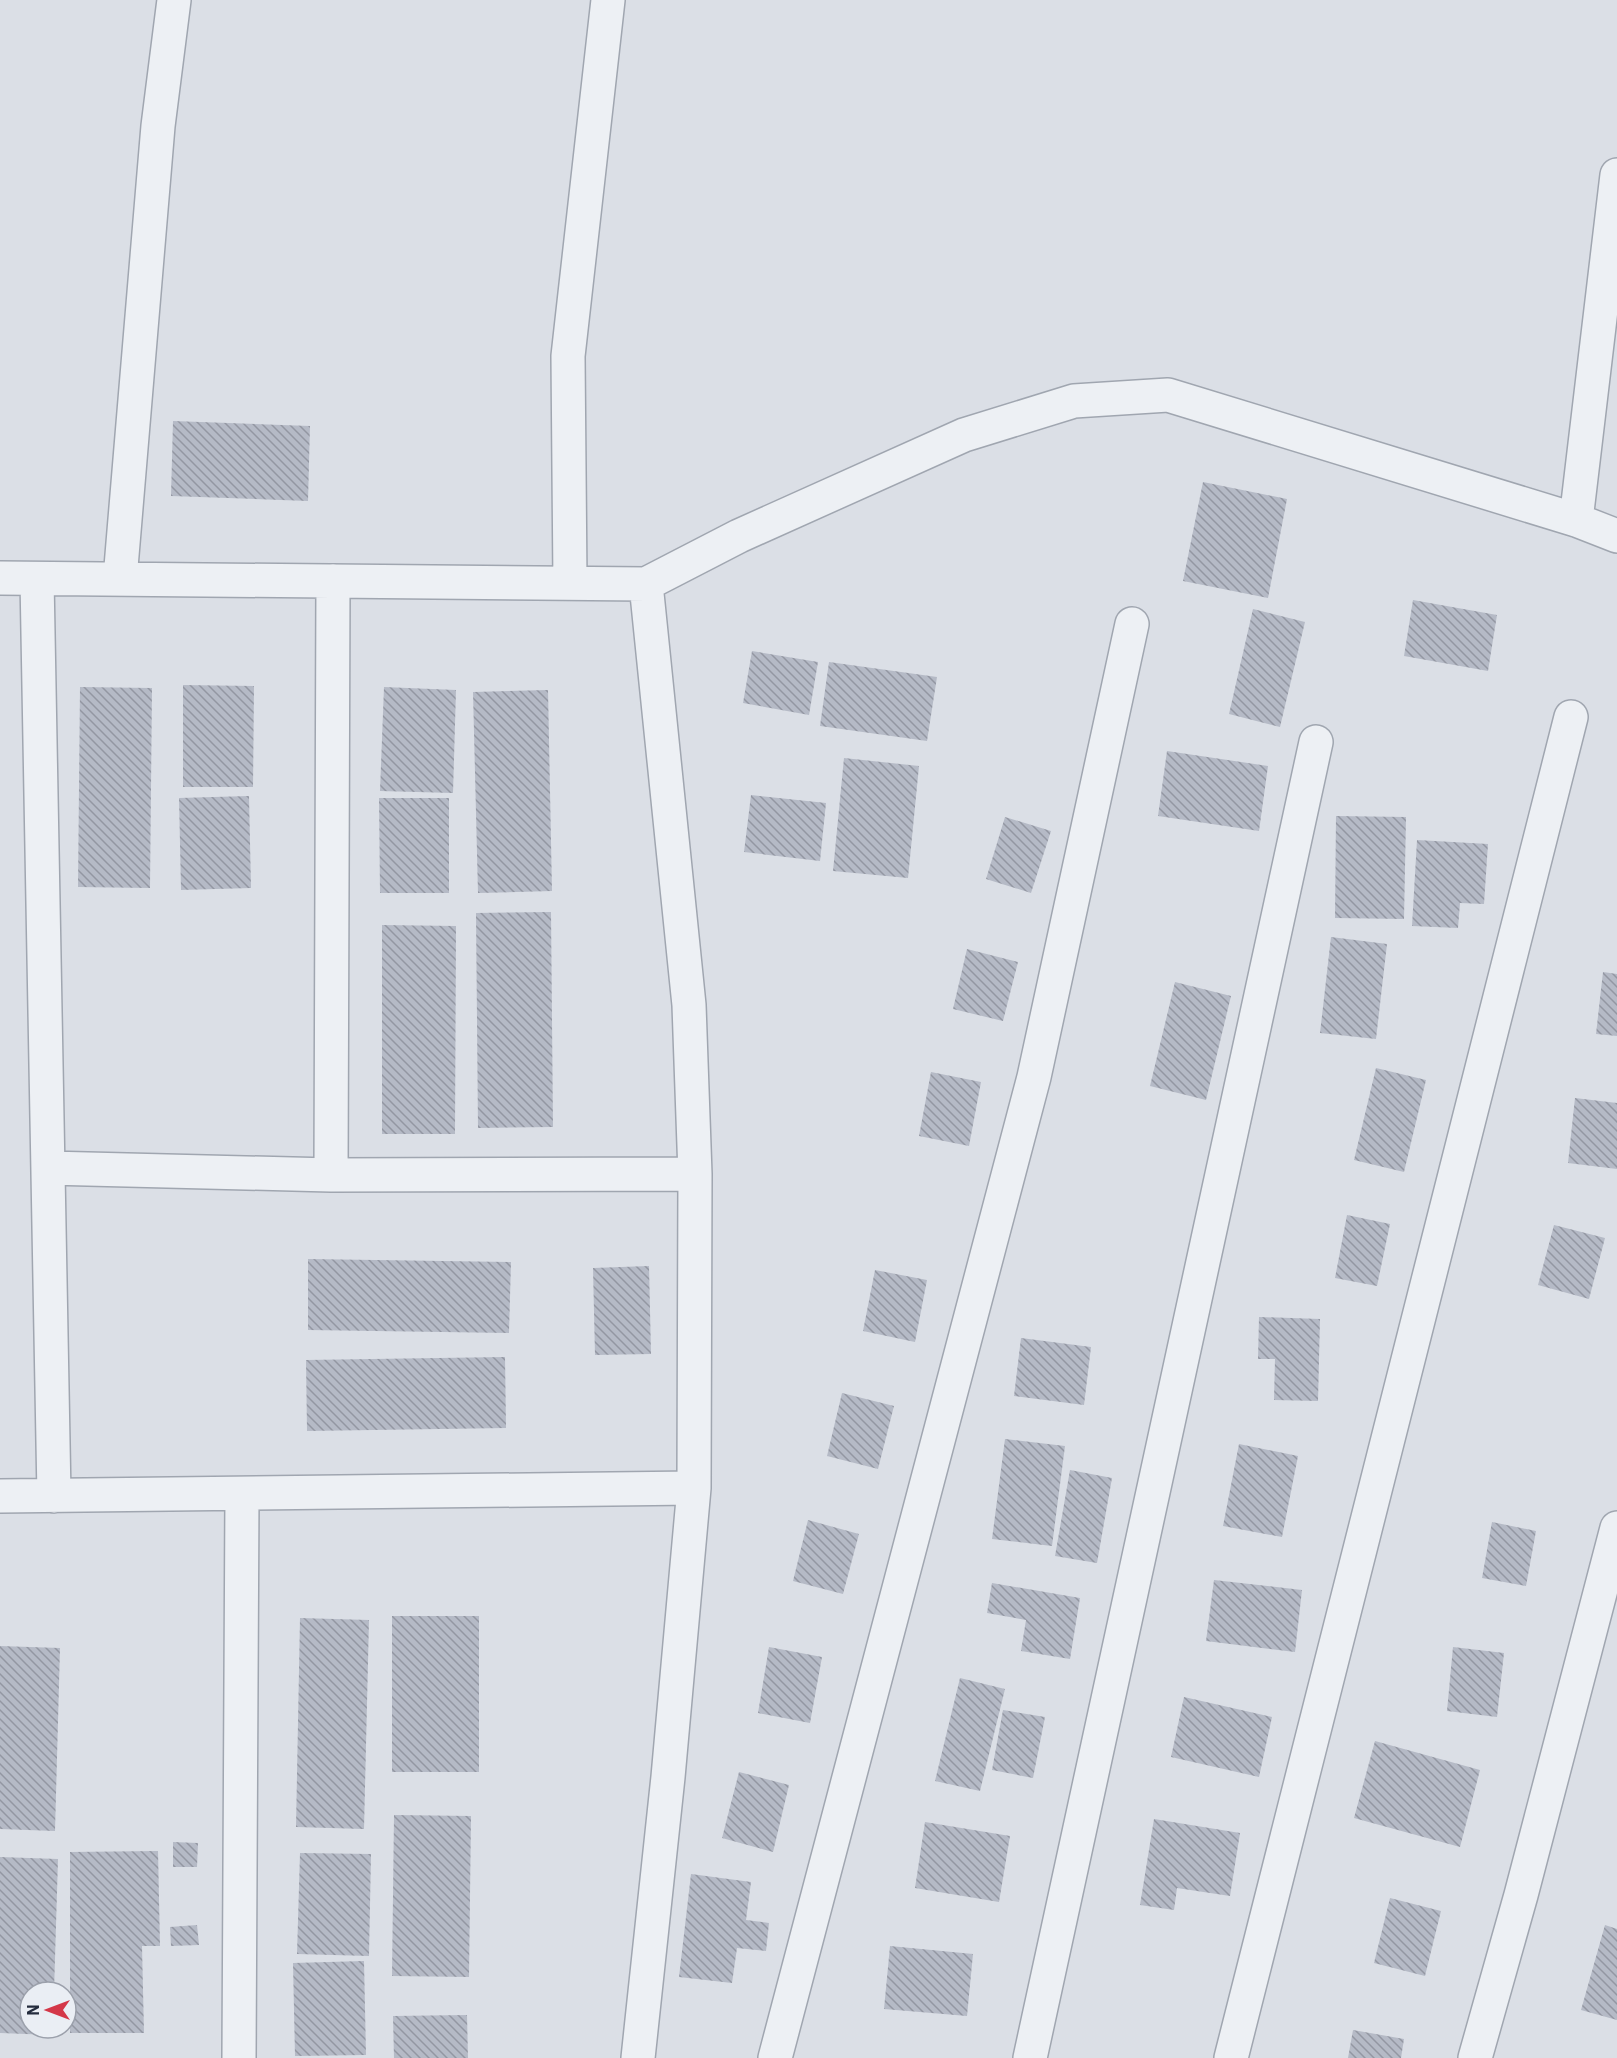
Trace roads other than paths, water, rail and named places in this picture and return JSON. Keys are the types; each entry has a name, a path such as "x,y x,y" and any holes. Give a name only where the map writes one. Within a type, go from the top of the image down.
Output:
{"street":[{"path":"120,579 158,126 174,0"},
{"path":"570,583 568,356 608,0"},
{"path":"1576,520 1617,175"},
{"path":"0,578 646,584 739,536 964,435 1074,401 1168,395 1576,520 1617,536"},
{"path":"37,579 54,1496"},
{"path":"331,1175 333,581"},
{"path":"638,2058 668,1777 694,1488 695,1174 689,1005 646,584"},
{"path":"775,2058 1034,1077 1132,624"},
{"path":"1231,2058 1571,717"},
{"path":"1030,2058 1316,742"},
{"path":"48,1168 331,1175 695,1174"},
{"path":"0,1496 694,1488"},
{"path":"239,2058 242,1494"},
{"path":"1475,2058 1521,1895 1617,1528"}]}
